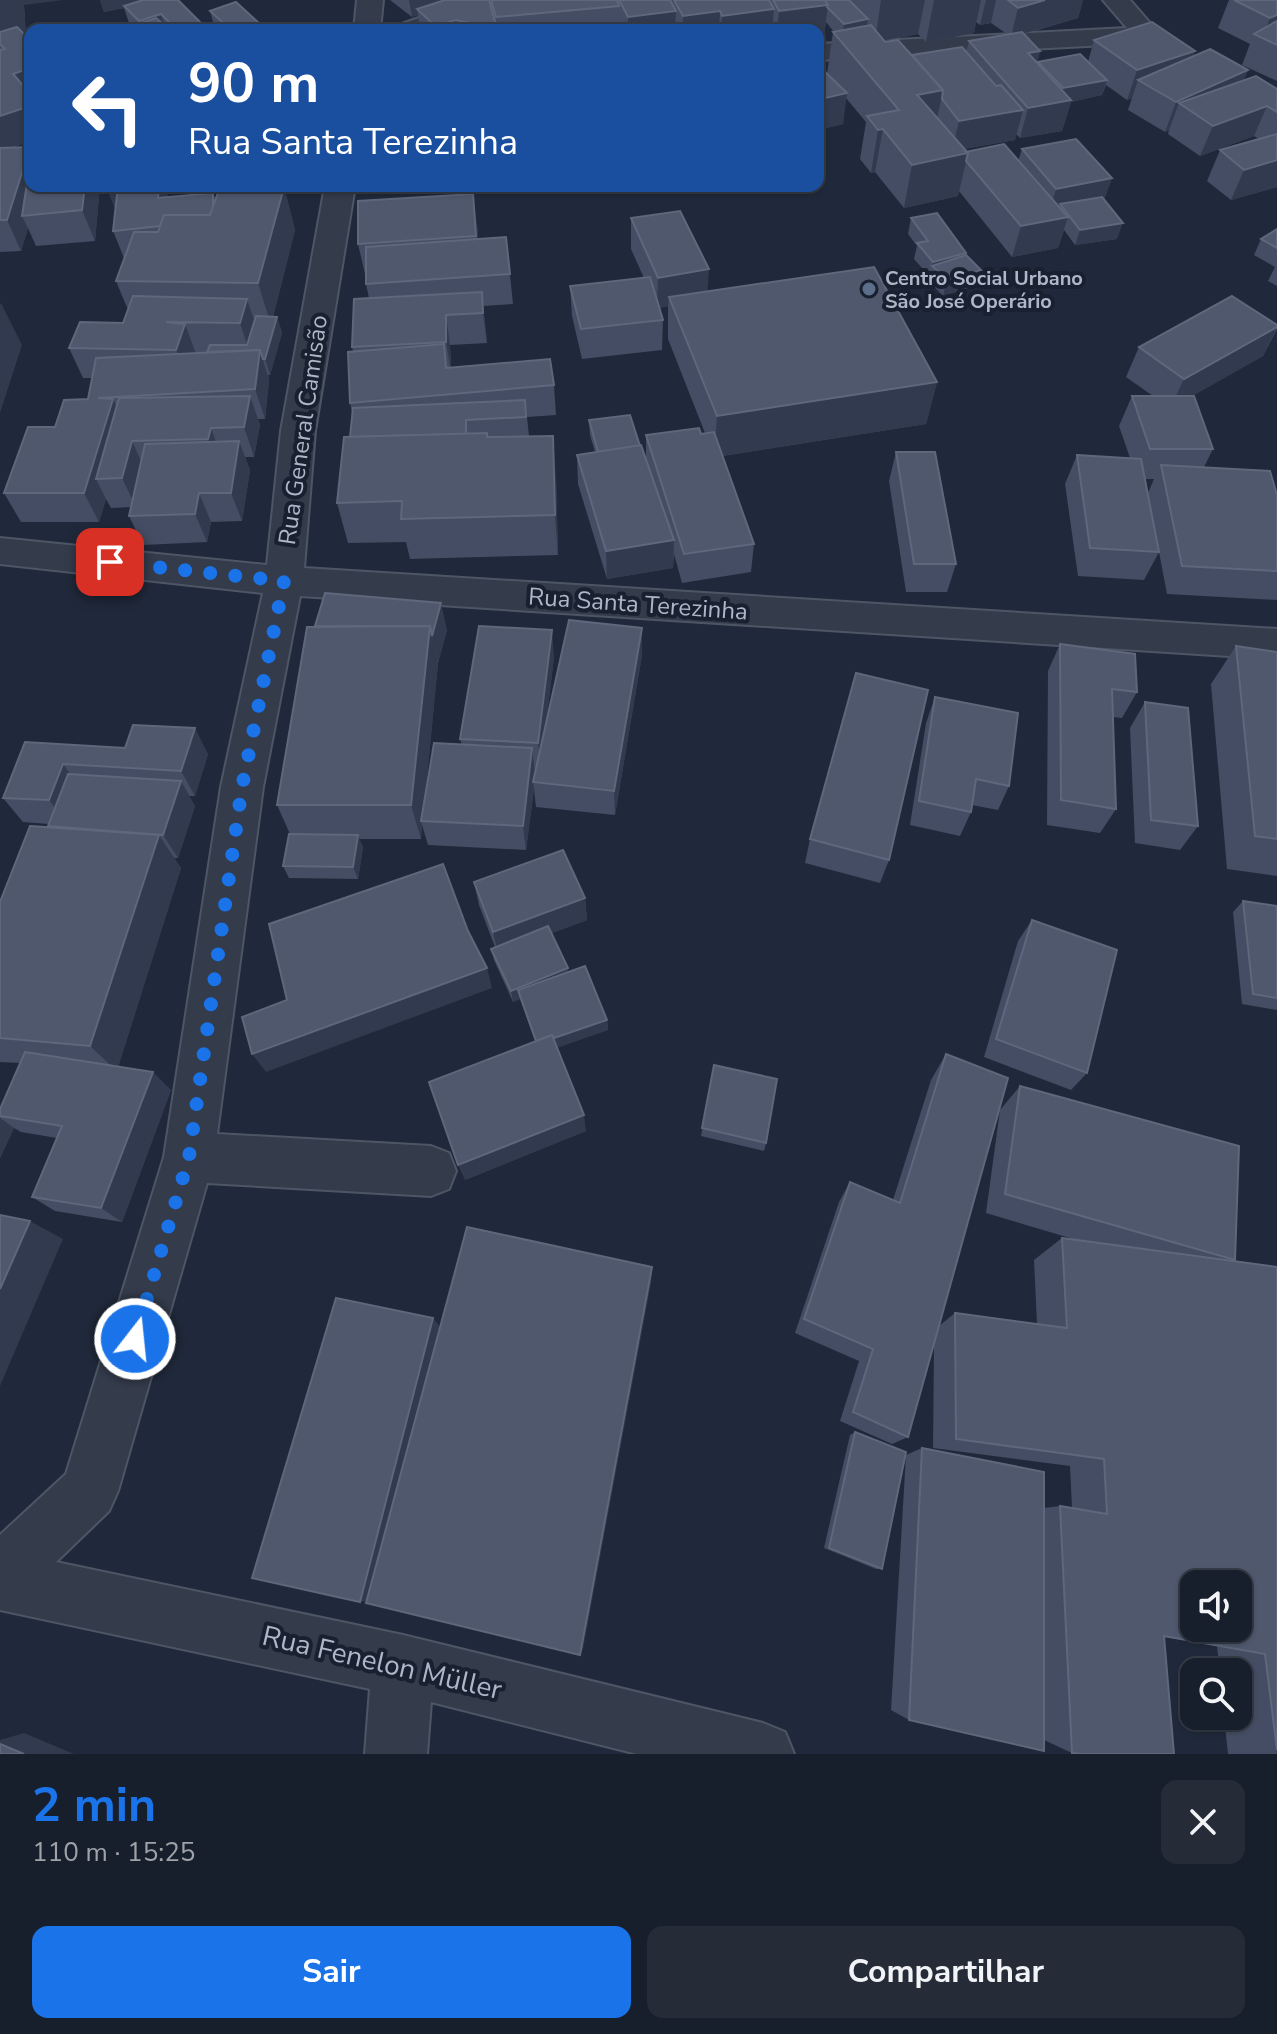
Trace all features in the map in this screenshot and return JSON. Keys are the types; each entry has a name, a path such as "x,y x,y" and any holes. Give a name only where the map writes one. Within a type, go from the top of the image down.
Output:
{"street":[{"path":"368,24 370,0"},
{"path":"425,24 494,0"},
{"path":"1116,0 1147,35 1186,56"},
{"path":"824,52 1147,35"},
{"name":"Rua General Camisão","path":"0,1578 89,1491 189,1157 242,787 284,581 298,431 339,192"},
{"name":"Rua Santa Terezinha","path":"0,551 284,581 1277,644"},
{"path":"189,1157 431,1171"},
{"name":"Rua Fenelon Müller","path":"0,1578 403,1665 763,1754"},
{"path":"396,1754 403,1665"}],"building":[{"path":"143,0 178,0 202,24 171,24 161,14 139,21 124,6"},
{"path":"445,0 489,0 496,24 456,20 433,24 417,9"},
{"path":"491,0 617,0 619,6 496,17"},
{"path":"619,0 670,0 676,11 628,17"},
{"path":"674,0 769,0 774,9 722,16 720,11 683,16"},
{"path":"773,0 825,0 828,5 779,11"},
{"path":"825,0 849,0 868,19 844,24 827,7"},
{"path":"1008,0 1045,0 1018,8"},
{"path":"1234,0 1277,0 1277,15 1270,18"},
{"path":"236,2 260,24 224,24 210,11"},
{"path":"156,18 163,24 137,24"},
{"path":"1277,21 1277,45 1254,34"},
{"path":"1152,22 1195,51 1137,70 1094,40"},
{"path":"871,25 885,42 898,40 943,90 917,95 968,153 912,165 883,129 878,130 867,116 899,110 833,32"},
{"path":"17,27 24,34 24,70 13,74 24,87 24,108 0,116 0,50 5,49 0,44 0,32"},
{"path":"1022,32 1040,51 1028,53 1071,100 1028,108 969,41"},
{"path":"962,47 996,86 1001,85 1023,110 959,121 942,99 943,90 912,55"},
{"path":"1210,49 1248,70 1176,102 1138,80"},
{"path":"1080,54 1107,80 1063,88 1038,62"},
{"path":"824,71 847,93 824,98"},
{"path":"1256,76 1277,89 1277,112 1267,106 1213,126 1179,103"},
{"path":"1277,134 1277,160 1244,170 1220,150"},
{"path":"1076,139 1112,178 1056,189 1022,149"},
{"path":"1004,144 1068,217 1021,226 966,161 966,152"},
{"path":"24,147 24,166 7,220 0,220 0,148"},
{"path":"26,192 84,192 82,210 22,216"},
{"path":"117,192 158,192 158,198 213,193 210,215 164,215 160,226 113,231"},
{"path":"218,192 283,192 258,283 116,281 134,232 158,232 164,215 210,215"},
{"path":"473,194 476,236 358,244 358,201"},
{"path":"1102,197 1123,223 1080,230 1060,204"},
{"path":"680,211 709,269 658,278 631,218"},
{"path":"937,213 966,253 933,262 917,243 928,241 911,218"},
{"path":"1277,229 1277,248 1261,239"},
{"path":"506,237 510,274 366,284 366,247"},
{"path":"966,255 981,270 947,280 932,266"},
{"path":"874,267 937,382 717,416 669,297"},
{"path":"650,277 663,320 581,329 570,286"},
{"path":"482,292 483,313 446,315 446,342 352,347 354,299"},
{"path":"133,296 247,299 240,323 166,322 185,324 176,350 69,348 80,322 123,323"},
{"path":"1232,296 1277,327 1184,379 1139,347"},
{"path":"256,316 277,317 265,359 260,350 207,352 210,345 247,345"},
{"path":"444,344 446,368 550,359 554,385 350,403 348,352"},
{"path":"260,350 255,389 98,398 113,399 84,493 4,493 28,427 55,427 64,400 88,399 96,358"},
{"path":"250,396 244,427 211,428 208,439 132,441 122,478 96,479 119,398"},
{"path":"1132,396 1194,396 1213,449 1150,449"},
{"path":"525,400 526,417 466,420 466,434 350,437 353,408"},
{"path":"630,415 640,446 598,452 589,420"},
{"path":"699,428 701,434 714,432 754,544 684,554 646,435"},
{"path":"487,433 487,437 553,436 555,515 401,519 402,501 337,503 344,437"},
{"path":"239,441 231,493 199,493 195,514 129,516 145,444"},
{"path":"641,445 674,540 606,551 577,455"},
{"path":"896,452 935,452 956,564 914,564"},
{"path":"1077,455 1141,459 1159,552 1090,548"},
{"path":"1161,465 1270,471 1277,495 1277,571 1182,566"},
{"path":"325,593 441,603 432,636 430,626 315,626"},
{"path":"569,620 642,628 614,791 533,782"},
{"path":"430,626 411,805 277,805 307,627"},
{"path":"479,626 552,630 538,743 460,739"},
{"path":"1060,644 1135,654 1137,692 1112,689 1116,809 1061,800"},
{"path":"1236,646 1277,652 1277,839 1255,836"},
{"path":"856,673 928,690 889,860 810,839"},
{"path":"935,697 1018,713 1009,786 976,779 971,812 919,801"},
{"path":"1145,702 1188,708 1198,826 1151,820"},
{"path":"133,725 195,728 181,771 63,764 49,800 3,798 25,742 125,748"},
{"path":"434,743 532,748 523,826 421,821"},
{"path":"68,774 181,781 163,835 48,826"},
{"path":"30,826 159,835 90,1046 0,1038 0,902"},
{"path":"289,834 358,835 353,867 283,866"},
{"path":"563,850 585,898 493,932 474,882"},
{"path":"443,864 468,931 487,968 252,1054 242,1017 287,1000 269,924"},
{"path":"1243,901 1277,906 1277,998 1253,994"},
{"path":"1032,920 1117,950 1087,1073 996,1039"},
{"path":"548,926 568,968 511,991 491,949"},
{"path":"585,966 607,1020 536,1041 518,990"},
{"path":"552,1035 584,1115 458,1165 429,1082"},
{"path":"25,1052 153,1072 101,1208 32,1197 62,1126 0,1116 0,1109"},
{"path":"946,1054 1008,1078 908,1437 853,1412 873,1349 804,1319 850,1182 900,1203"},
{"path":"714,1065 777,1079 766,1143 702,1128"},
{"path":"1020,1086 1239,1146 1235,1260 1005,1194"},
{"path":"0,1215 30,1221 0,1289"},
{"path":"467,1227 652,1267 580,1655 366,1603"},
{"path":"1062,1238 1277,1267 1277,1750 1265,1654 1198,1642 1252,1642 1252,1570 1180,1570 1180,1639 1164,1636 1174,1754 1072,1753 1060,1506 1107,1514 1104,1459 956,1439 955,1313 1067,1328"},
{"path":"336,1298 433,1318 360,1602 252,1578"},
{"path":"855,1432 906,1452 882,1569 829,1548"},
{"path":"922,1448 1044,1472 1044,1751 909,1720"},
{"path":"0,1744 24,1754 0,1754"}],"place":[{"name":"Centro Social Urbano São José Operário","path":"869,289"}],"route":[{"path":"110,562 284,581 242,787 189,1157 135,1339"}]}
